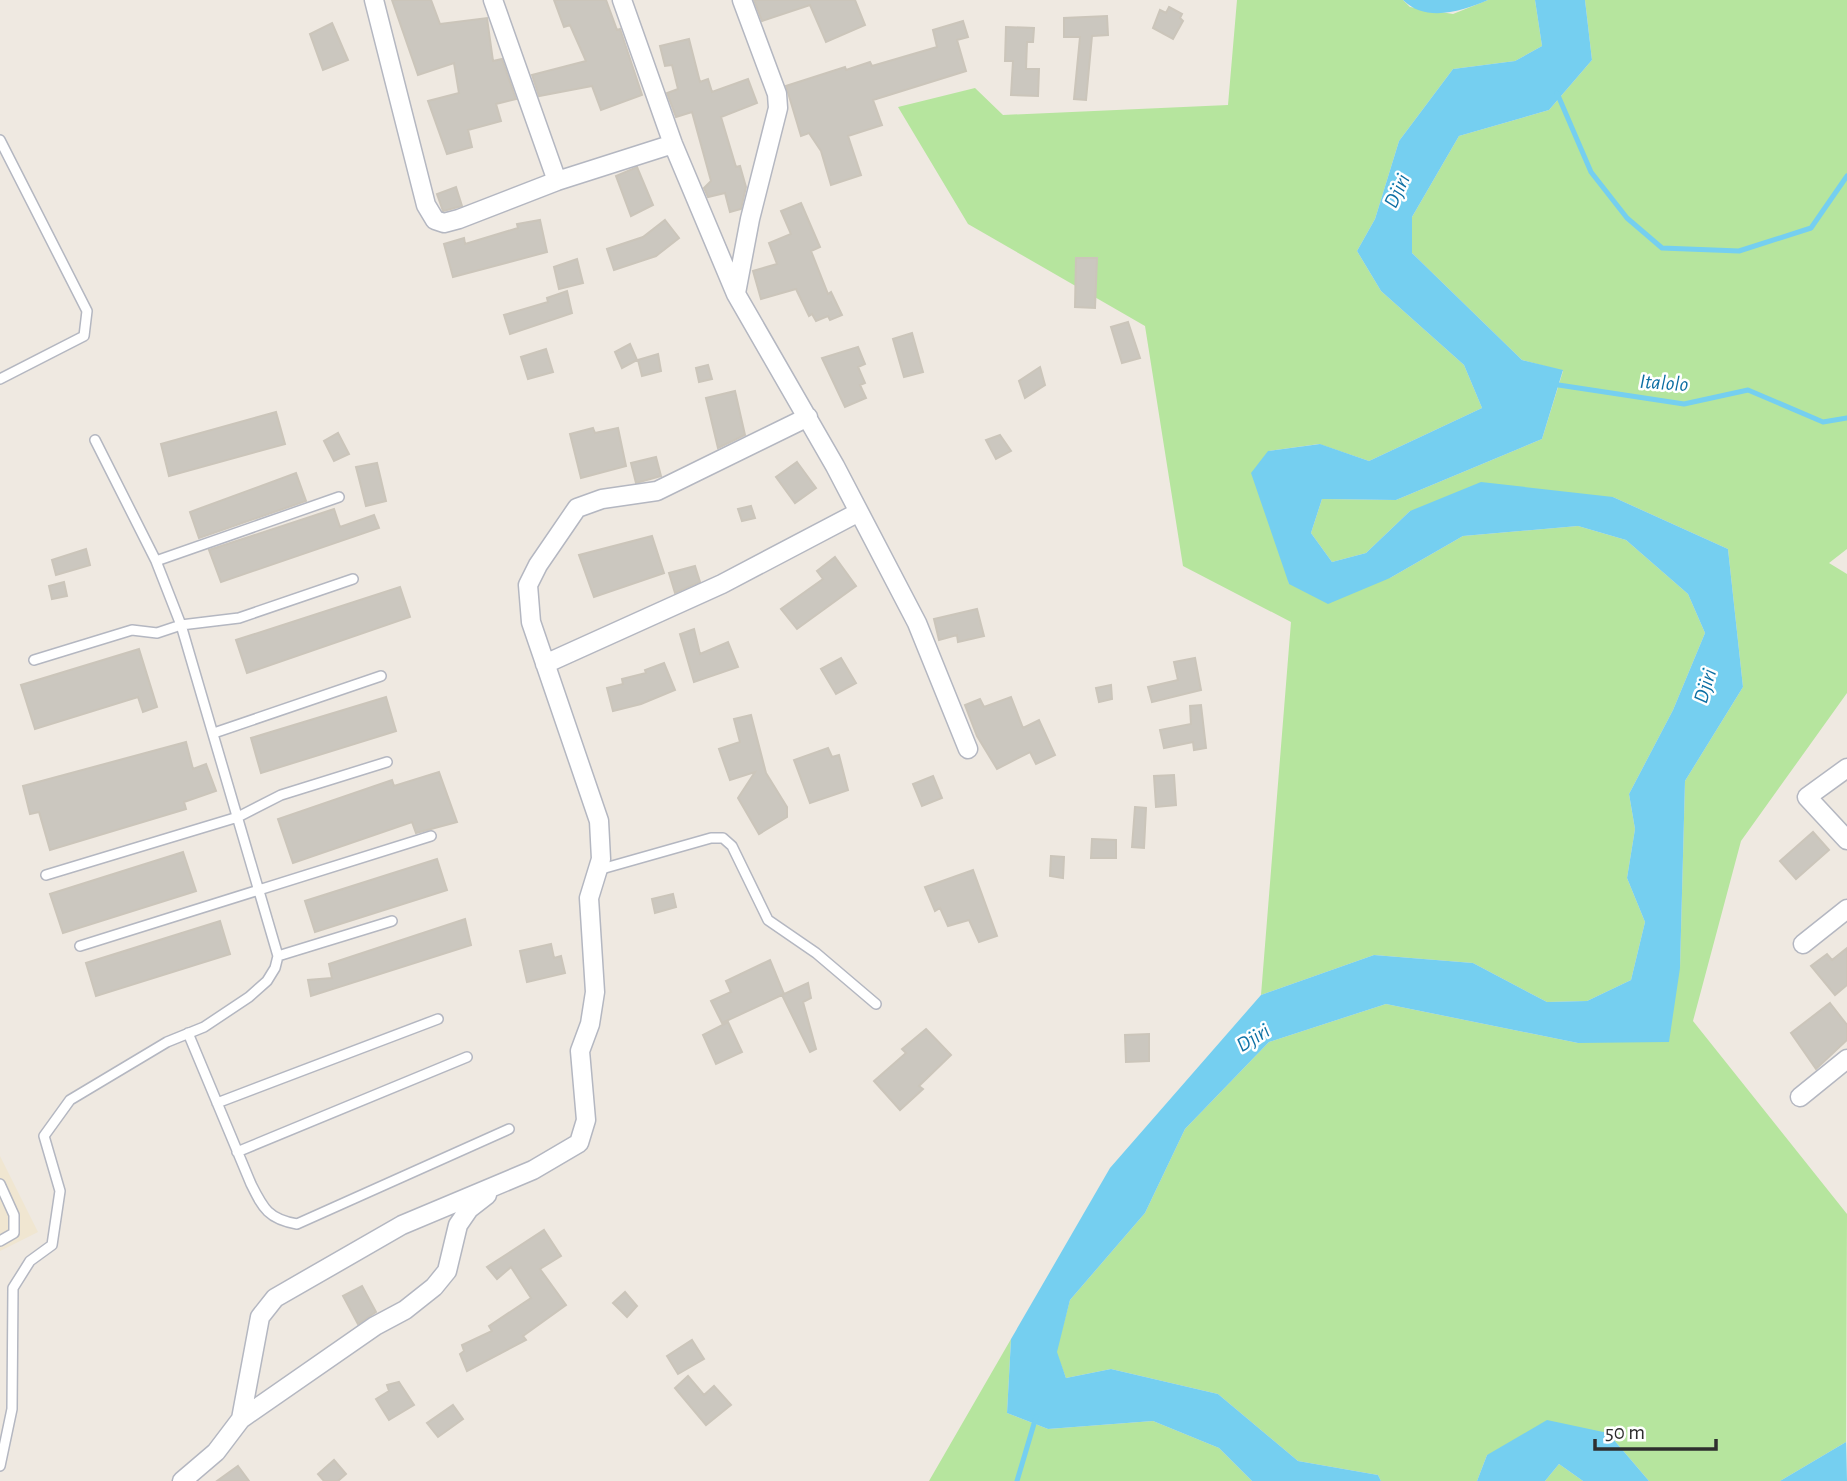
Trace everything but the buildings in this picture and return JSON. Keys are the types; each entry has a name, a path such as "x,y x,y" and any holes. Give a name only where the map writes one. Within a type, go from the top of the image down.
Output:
{"street":[{"path":"374,0 426,205 435,220 444,223 460,219 557,181 673,144"},
{"path":"492,0 557,181"},
{"path":"622,0 673,144 736,294 807,417 917,623 968,749"},
{"path":"736,294 752,210 778,108 778,94 743,0"},
{"path":"242,1419 260,1317 275,1298 402,1225 500,1184 560,1156 579,1143 586,1121 580,1051 590,1024 595,992 589,898 602,840 599,821 531,622 528,585 538,565 577,508 602,499 657,491 807,417"},
{"path":"545,664 722,584 859,512"},
{"path":"1847,768 1807,797 1847,840"},
{"path":"1803,944 1847,909"},
{"path":"1800,1097 1847,1059"},
{"path":"182,1481 216,1452 242,1419 375,1326 405,1310 434,1287 447,1271 458,1224 469,1209 500,1184"}],"lane":[{"path":"0,140 87,311 84,336 0,379"},
{"path":"0,1466 12,1409 13,1288 30,1261 52,1245 60,1191 44,1136 70,1100 249,997 267,981 278,956 181,625 156,561 95,440"},
{"path":"156,561 339,497"},
{"path":"34,660 132,631 157,633 181,625 239,618 352,579"},
{"path":"214,733 381,676"},
{"path":"46,875 239,817 281,795 387,762"},
{"path":"80,946 431,836"},
{"path":"597,870 711,838 723,838 732,846 768,920 816,953 876,1004"},
{"path":"278,956 392,921"},
{"path":"217,1103 438,1019"},
{"path":"188,1033 263,1208 278,1221 296,1224 509,1129"},
{"path":"237,1152 467,1057"},
{"path":"0,1185 14,1216 14,1233 0,1241"}],"shaded area":[{"path":"0,1156 38,1232 0,1251"}],"green space":[{"path":"1237,0 1403,0 1410,7 1453,14 1488,0 1535,0 1542,46 1515,61 1453,69 1399,141 1375,219 1357,251 1381,291 1464,365 1482,408 1369,461 1319,444 1269,451 1289,584 1390,578 1463,536 1578,526 1626,540 1688,594 1705,633 1673,710 1629,794 1635,829 1627,878 1645,922 1631,980 1587,1001 1547,1002 1473,963 1374,955 1261,995 1291,622 1183,566 1145,326 968,224 898,107 975,88 1003,115 1228,105"},
{"path":"1585,0 1847,0 1847,549 1829,563 1847,574 1847,693 1741,841 1693,1021 1847,1214 1846,1442 1780,1481 1649,1481 1608,1433 1487,1455 1477,1481 1381,1481 1378,1475 1298,1461 1218,1394 1111,1369 1066,1378 1056,1352 1070,1300 1145,1213 1185,1129 1269,1042 1386,1004 1578,1043 1680,968 1685,781 1743,687 1728,549 1613,497 1410,511 1366,553 1332,562 1311,533 1322,499 1396,500 1542,439 1563,371 1522,360 1412,253 1412,217 1459,136 1549,110 1592,60"},
{"path":"1011,1339 1007,1413 1048,1429 1153,1421 1219,1448 1252,1481 929,1481"},
{"path":"1559,1464 1583,1481 1545,1481"}],"water":[{"path":"1403,0 1488,0 1456,11 1433,13 1412,7"},
{"name":"Djiri","path":"1535,0 1585,0 1592,60 1549,110 1459,136 1412,217 1412,253 1522,360 1563,370 1542,439 1396,500 1322,499 1311,533 1332,562 1366,553 1410,511 1481,482 1613,497 1728,549 1743,687 1685,781 1680,968 1669,1042 1578,1043 1386,1004 1269,1042 1185,1129 1145,1213 1070,1300 1057,1352 1066,1378 1111,1369 1218,1394 1298,1461 1378,1475 1381,1481 1252,1481 1219,1448 1153,1421 1048,1429 1007,1413 1011,1339 1110,1168 1261,995 1374,955 1473,963 1547,1002 1587,1001 1631,980 1645,922 1627,878 1635,829 1629,794 1673,710 1705,633 1688,594 1626,540 1578,526 1463,536 1390,578 1328,604 1289,584 1251,473 1268,451 1320,444 1369,461 1482,408 1464,365 1381,291 1357,251 1375,219 1399,141 1453,69 1515,61 1542,46"},
{"path":"1547,1420 1608,1433 1649,1481 1583,1481 1559,1464 1545,1481 1477,1481 1487,1455"},
{"path":"1846,1442 1847,1481 1780,1481"}],"waterway":[{"path":"1557,93 1591,172 1627,218 1662,248 1739,251 1811,228 1847,176"},
{"name":"Italolo","path":"1552,384 1684,404 1748,390 1823,422 1847,418"},
{"path":"1017,1481 1036,1417"}]}
